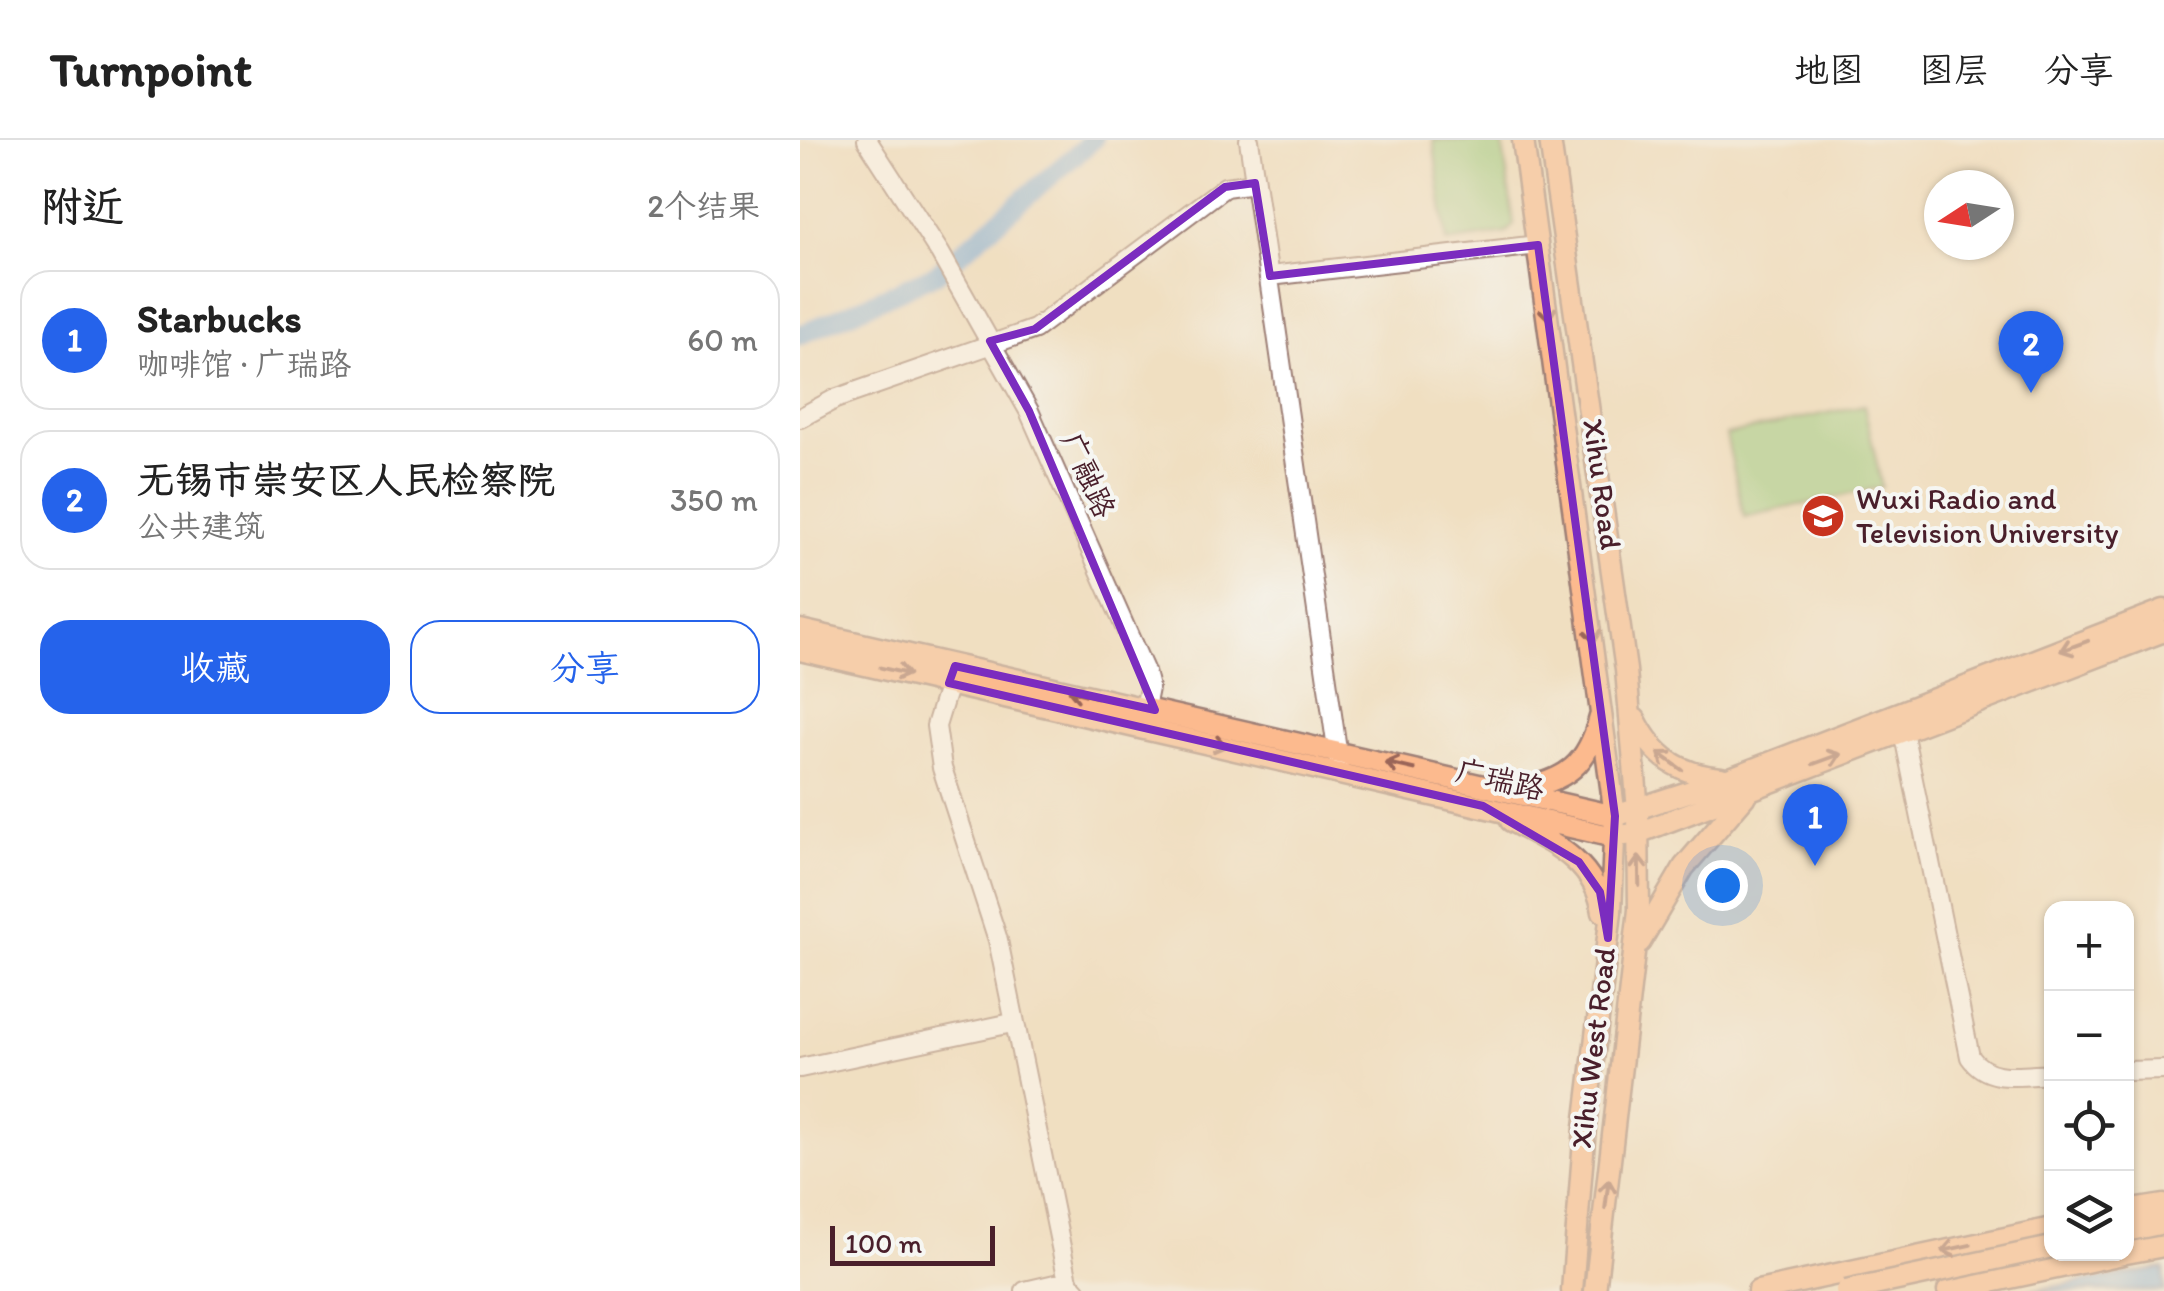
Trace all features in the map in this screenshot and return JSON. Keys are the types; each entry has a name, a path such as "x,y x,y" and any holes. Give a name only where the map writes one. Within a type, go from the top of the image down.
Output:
{"main road":[{"name":"Xihu Road","path":"1524,140 1602,705 1615,826"},
{"name":"Xihu Road","path":"1550,140 1632,714 1638,812"},
{"name":"广瑞路","path":"800,650 1145,708 1483,806 1615,826 1638,812 2164,610"},
{"name":"广瑞路","path":"800,630 952,675 1338,762 1510,792 1638,833 2164,631"},
{"path":"1510,792 1551,783 1582,764 1602,705"},
{"path":"1632,714 1665,760 1693,776 1728,779"},
{"path":"1634,953 1684,868 1750,791"},
{"path":"1483,806 1579,862 1600,892 1608,938"},
{"name":"Xihu West Road","path":"1595,1291 1634,953 1638,812"},
{"name":"Xihu West Road","path":"1572,1290 1585,1127 1608,938 1615,826"},
{"path":"2134,1210 2164,1205"},
{"path":"2134,1229 2164,1223"},
{"path":"1758,1291 2044,1230"},
{"path":"2134,1251 2164,1246"},
{"path":"1846,1291 2044,1249"},
{"path":"1948,1291 2088,1261"}],"street":[{"name":"广融路","path":"867,140 940,253 1029,410 1144,672 1149,688 1145,708"},
{"path":"1249,140 1338,762"},
{"path":"800,418 835,399 990,341 1035,329 1226,187 1255,182"},
{"path":"1270,276 1538,244"},
{"path":"952,675 936,726 942,768 998,940 1012,1023 1073,1286 1026,1291"},
{"path":"1903,731 1970,1057 1992,1076 2044,1074"},
{"path":"800,1068 1012,1023"},
{"path":"2134,1071 2164,1070"}],"highlighted area":[{"path":"1255,183 1270,276 1538,245 1615,816 1608,938 1600,892 1579,862 1483,806 949,683 955,666 1155,710 1029,411 990,341 1035,329 1225,187"}],"green space":[{"path":"1433,140 1502,140 1514,224 1506,233 1447,242"},
{"path":"1864,405 1882,487 1744,517 1726,435"}],"water":[{"path":"2164,1268 2164,1291 2028,1291"}],"waterway":[{"path":"800,335 936,274 1093,140"}],"place":[{"name":"无锡市崇安区人民检察院","path":"2031,393"},
{"name":"Wuxi Radio and Television University","path":"1823,516"},
{"name":"Starbucks","path":"1815,866"}]}
